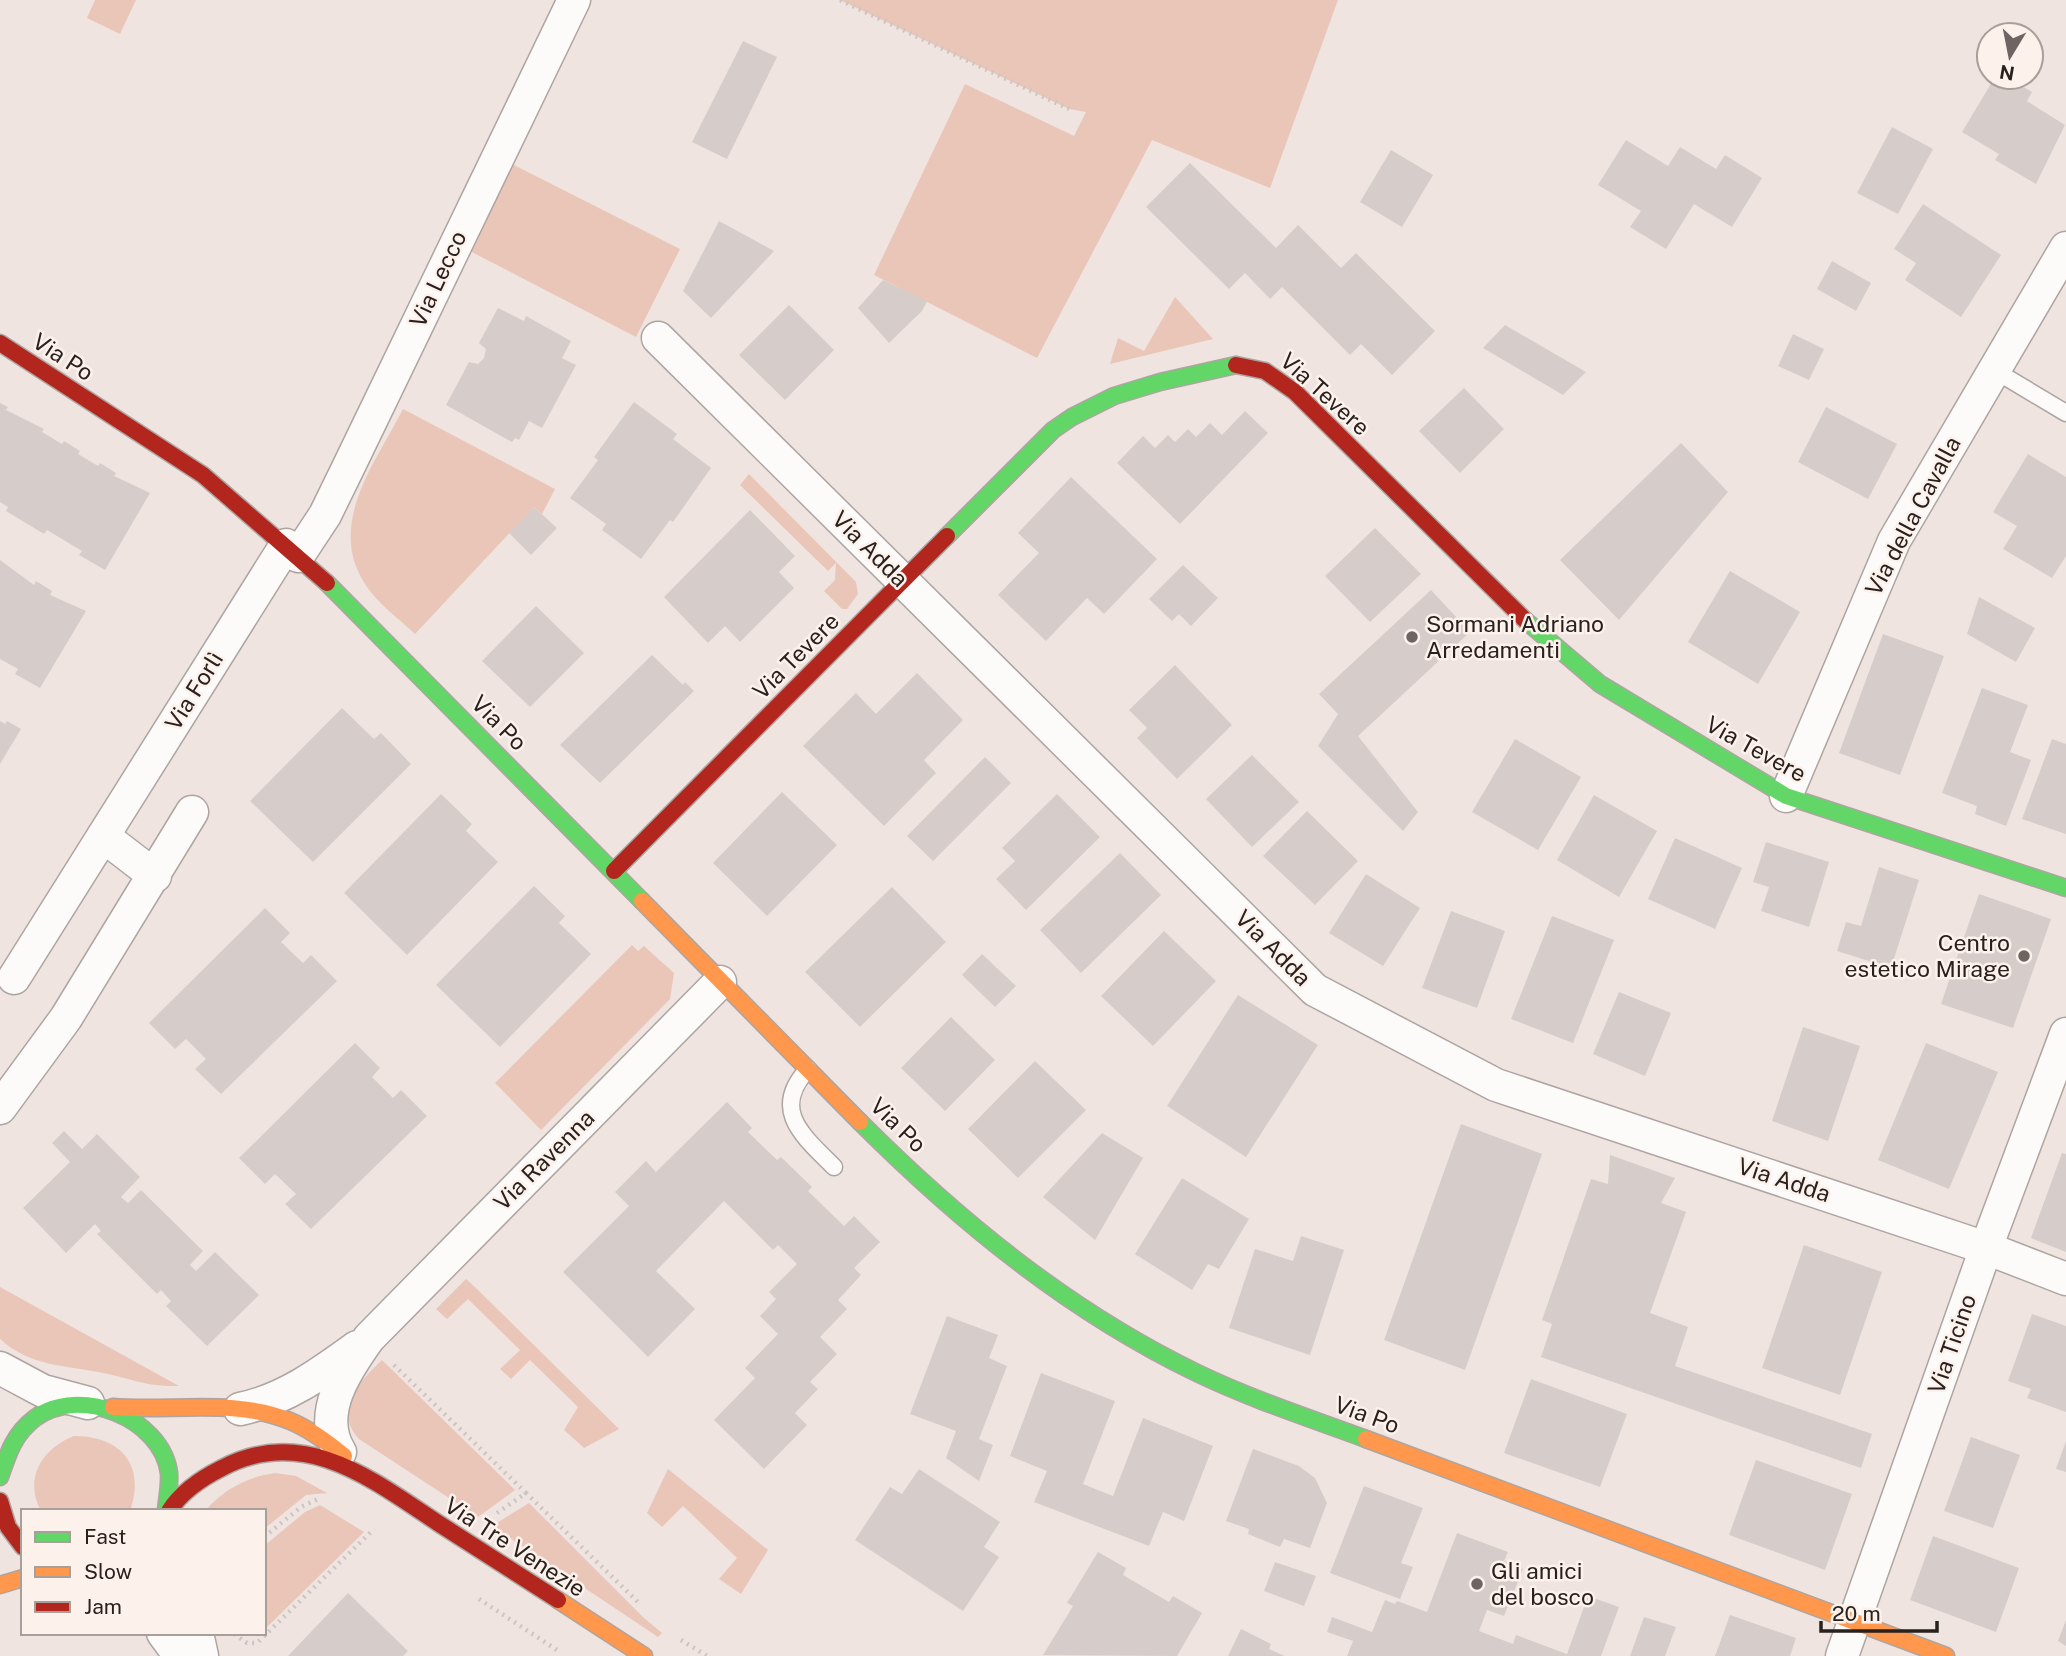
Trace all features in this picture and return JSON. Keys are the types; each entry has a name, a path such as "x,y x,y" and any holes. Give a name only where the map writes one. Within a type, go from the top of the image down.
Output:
{"street":[{"name":"Via Lecco","path":"292,550 325,515 574,0"},
{"name":"Via della Cavalla","path":"1786,796 1894,541 2066,248"},
{"name":"Via Adda","path":"658,338 1315,990 1496,1085 1986,1248 2066,1279"},
{"name":"Via Po","path":"0,343 203,475 248,517 292,550 614,871 720,982 979,1232 1105,1323 1168,1359 1232,1389 1946,1656"},
{"name":"Via Tevere","path":"614,871 1053,430 1074,413 1099,401 1163,382 1246,363 1264,368 1295,392 1573,665 1786,796 2066,888"},
{"name":"Via Forlì","path":"14,978 103,836 292,550"},
{"path":"0,1108 66,1018 192,812"},
{"path":"103,836 155,876"},
{"name":"Via Ravenna","path":"237,1409 264,1403 295,1389 369,1338 720,982"},
{"name":"Via Ticino","path":"1842,1656 1986,1248 2066,1034"},
{"name":"Via Ravenna","path":"340,1452 331,1434 334,1403 344,1376 369,1338"},
{"path":"0,1368 43,1391 100,1405 132,1419 153,1438 160,1451 169,1478 167,1509"},
{"name":"Via Tre Venezie","path":"0,1475 10,1447 27,1425 51,1410 78,1404 140,1410 237,1409 278,1414 312,1430 363,1474 644,1656"},
{"name":"Via Tre Venezie","path":"169,1509 208,1475 246,1456 265,1451 287,1449 314,1455 363,1474"},
{"path":"0,1468 0,1475"},
{"path":"0,1501 8,1527 21,1544"},
{"path":"0,1585 21,1579"},
{"path":"164,1635 180,1656"},
{"path":"197,1635 202,1656"}],"lane":[{"path":"1994,370 2066,413"},
{"path":"808,1069 794,1087 791,1108 794,1122 834,1167"}],"path":[{"path":"840,0 1069,109"},
{"path":"369,1338 526,1493"},
{"path":"266,1535 301,1507 315,1499 323,1499"},
{"path":"367,1525 384,1536"},
{"path":"266,1634 373,1529"},
{"path":"468,1592 566,1656"},
{"path":"236,1635 247,1643 257,1643 265,1635"}],"shaded area":[{"path":"95,0 136,0 120,34 87,18"},
{"path":"840,0 1338,0 1270,188 1152,140 1037,358 874,275 965,84 1074,136 1086,112 1069,109"},
{"path":"508,162 680,249 636,337 466,249"},
{"path":"1175,297 1213,339 1110,364 1118,338 1144,351"},
{"path":"403,409 555,489 542,514 534,507 415,634 382,604 365,584 354,561 351,539 359,494"},
{"path":"749,474 856,582 858,594 847,609 842,609 824,591 835,580 836,563 828,571 740,485"},
{"path":"632,945 638,951 644,946 674,973 670,999 541,1130 495,1083"},
{"path":"466,1279 619,1429 584,1448 564,1430 578,1407 530,1360 511,1379 500,1369 520,1350 468,1299 447,1319 436,1309"},
{"path":"0,1287 179,1386 148,1384 49,1364 24,1355 0,1339"},
{"path":"382,1360 515,1490 478,1517 359,1439 351,1428 348,1417 352,1396 365,1377"},
{"path":"74,1436 91,1437 105,1441 126,1456 135,1480 130,1509 40,1509 34,1487 35,1476 45,1456 63,1441"},
{"path":"668,1469 768,1550 741,1594 719,1579 737,1558 683,1506 662,1527 647,1513"},
{"path":"275,1473 296,1476 327,1493 306,1495 266,1527 266,1509 207,1509 237,1485"},
{"path":"529,1503 662,1633 658,1637 492,1526"},
{"path":"320,1505 364,1532 266,1628 266,1544 305,1512"}],"building":[{"path":"743,41 777,57 727,159 692,142"},
{"path":"1987,91 2030,91 2027,101 2065,125 2036,184 1995,160 1999,154 1962,132"},
{"path":"1892,127 1933,149 1898,214 1857,193"},
{"path":"1626,140 1668,166 1680,147 1716,169 1725,155 1762,178 1732,227 1694,204 1666,249 1630,227 1641,211 1598,185"},
{"path":"1391,150 1433,175 1402,227 1360,202"},
{"path":"1190,163 1276,248 1298,225 1341,268 1356,253 1435,331 1392,375 1361,344 1350,355 1282,287 1270,299 1245,273 1229,289 1146,207"},
{"path":"1923,204 2001,255 1961,317 1905,280 1916,263 1894,249"},
{"path":"719,221 774,251 711,318 683,291"},
{"path":"1832,261 1871,283 1856,311 1817,289"},
{"path":"883,280 927,301 922,311 889,343 858,308"},
{"path":"789,305 834,350 785,400 739,355"},
{"path":"498,308 524,321 526,316 571,341 562,358 576,365 542,428 529,421 519,440 515,438 512,442 446,405 469,362 478,364 484,358 486,349 479,343"},
{"path":"1505,325 1586,372 1563,395 1483,348"},
{"path":"1793,334 1824,349 1809,380 1778,366"},
{"path":"1464,388 1504,429 1460,473 1419,431"},
{"path":"634,402 677,434 673,439 711,468 673,522 670,520 641,559 602,530 606,524 570,498 598,460 594,457"},
{"path":"0,403 8,407 6,410 44,429 42,432 62,444 64,441 80,451 78,454 116,473 114,476 150,493 105,570 79,555 82,551 47,530 44,534 6,511 8,507 0,502"},
{"path":"1826,407 1897,444 1868,499 1798,462"},
{"path":"1245,411 1268,433 1180,524 1117,463 1143,436 1155,448 1168,435 1175,442 1188,429 1196,437 1210,423 1222,435"},
{"path":"1681,443 1728,492 1619,620 1560,560"},
{"path":"2028,454 2066,477 2066,556 2052,578 2003,549 2017,526 1993,512"},
{"path":"1071,477 1157,559 1104,614 1087,598 1046,641 998,595 1039,553 1018,533"},
{"path":"534,507 557,528 531,555 509,533"},
{"path":"750,510 795,556 779,572 794,588 740,642 725,626 708,643 664,597"},
{"path":"1375,528 1421,574 1370,622 1325,576"},
{"path":"0,560 34,585 36,581 52,591 50,595 86,611 40,688 15,674 18,669 0,659"},
{"path":"1183,565 1218,598 1191,626 1179,614 1172,621 1149,599"},
{"path":"1730,571 1800,612 1758,684 1688,642"},
{"path":"1431,590 1470,632 1358,736 1418,812 1403,831 1318,746 1338,714 1319,694"},
{"path":"1979,597 2035,628 2016,662 1967,634"},
{"path":"536,606 584,653 530,707 482,661"},
{"path":"1883,634 1944,656 1900,775 1839,753"},
{"path":"652,655 683,685 685,682 694,691 600,783 560,745"},
{"path":"1175,665 1232,725 1177,779 1137,738 1147,728 1129,710"},
{"path":"917,673 963,720 924,760 936,773 884,826 803,746 856,693 876,714"},
{"path":"1982,688 2028,705 2010,752 2031,760 2006,826 1975,814 1977,806 1942,793"},
{"path":"342,708 374,739 381,733 411,764 313,862 250,801"},
{"path":"0,721 5,724 7,721 21,729 0,764"},
{"path":"1515,739 1581,777 1538,850 1472,812"},
{"path":"2052,739 2066,744 2066,834 2022,819"},
{"path":"1252,755 1299,802 1252,847 1206,799"},
{"path":"985,757 1011,783 933,861 907,836"},
{"path":"782,792 837,845 767,916 713,863"},
{"path":"441,794 472,824 466,831 498,862 407,955 344,893"},
{"path":"1057,794 1100,837 1026,910 996,879 1015,861 1002,848"},
{"path":"1594,795 1657,831 1619,897 1557,860"},
{"path":"1307,811 1358,861 1315,905 1263,856"},
{"path":"1675,838 1742,868 1715,929 1648,899"},
{"path":"1766,842 1829,862 1809,927 1761,911 1769,887 1753,882"},
{"path":"1120,853 1161,895 1081,973 1040,930"},
{"path":"1879,867 1919,880 1891,968 1837,951 1846,922 1861,926"},
{"path":"1366,874 1420,908 1383,966 1329,933"},
{"path":"534,886 565,916 559,923 591,954 500,1047 436,985"},
{"path":"892,887 946,942 860,1027 805,972"},
{"path":"1979,894 2051,919 2013,1028 1941,1004"},
{"path":"265,908 290,933 281,942 303,963 311,955 337,981 221,1094 195,1069 206,1059 186,1039 175,1049 149,1023"},
{"path":"1451,911 1505,931 1477,1008 1422,988"},
{"path":"1552,916 1614,940 1573,1043 1511,1019"},
{"path":"1164,931 1216,981 1153,1046 1101,996"},
{"path":"982,954 1016,986 995,1007 962,975"},
{"path":"1619,992 1671,1013 1645,1076 1593,1054"},
{"path":"1238,995 1318,1045 1246,1157 1167,1106"},
{"path":"951,1017 995,1060 945,1111 901,1068"},
{"path":"1803,1027 1860,1046 1828,1141 1772,1121"},
{"path":"355,1043 380,1068 372,1077 393,1098 401,1090 427,1116 311,1229 285,1204 296,1194 275,1174 265,1184 239,1158"},
{"path":"1926,1043 1998,1072 1949,1189 1878,1160"},
{"path":"1035,1061 1086,1110 1018,1178 968,1129"},
{"path":"727,1102 752,1128 748,1132 777,1160 781,1157 812,1187 808,1191 844,1226 854,1216 880,1242 854,1268 861,1275 838,1300 847,1309 820,1337 837,1354 810,1382 818,1389 795,1413 807,1425 764,1469 714,1420 755,1378 745,1368 778,1334 760,1316 776,1299 769,1292 797,1264 778,1245 773,1250 724,1201 656,1271 695,1309 648,1357 563,1272 629,1206 615,1192 646,1161 656,1172"},
{"path":"1461,1124 1542,1154 1465,1370 1384,1340"},
{"path":"64,1131 82,1149 97,1134 140,1177 121,1197 128,1203 141,1190 203,1251 190,1265 196,1271 215,1252 259,1295 207,1346 166,1306 171,1301 161,1290 157,1294 97,1234 101,1231 95,1224 66,1253 23,1208 70,1162 52,1143"},
{"path":"1102,1133 1143,1158 1095,1240 1043,1197"},
{"path":"2062,1153 2066,1154 2066,1252 2031,1238"},
{"path":"1610,1155 1675,1178 1661,1203 1686,1212 1650,1313 1688,1327 1675,1366 1872,1434 1861,1468 1541,1357 1552,1324 1542,1320 1591,1179 1608,1184"},
{"path":"1182,1178 1249,1219 1219,1269 1208,1264 1192,1290 1135,1254"},
{"path":"1301,1236 1344,1250 1310,1355 1229,1328 1255,1249 1293,1261"},
{"path":"1804,1245 1882,1272 1840,1395 1762,1368"},
{"path":"2032,1314 2066,1326 2066,1412 2027,1398 2031,1389 2008,1381"},
{"path":"947,1316 998,1335 989,1358 1007,1366 979,1439 993,1445 979,1481 946,1458 956,1431 910,1414"},
{"path":"1041,1373 1115,1401 1083,1484 1113,1496 1143,1418 1213,1446 1184,1521 1163,1512 1149,1546 1034,1502 1047,1471 1010,1456"},
{"path":"1531,1379 1627,1414 1600,1487 1504,1453"},
{"path":"1971,1437 2020,1455 1993,1528 1944,1511"},
{"path":"2066,1441 2066,1472 2056,1469"},
{"path":"1253,1449 1299,1466 1315,1478 1327,1503 1310,1548 1284,1539 1280,1547 1248,1534 1249,1529 1226,1521"},
{"path":"1756,1460 1852,1494 1825,1570 1729,1535"},
{"path":"919,1469 1000,1522 984,1547 999,1557 963,1611 855,1540 890,1487 902,1494"},
{"path":"1364,1486 1423,1508 1401,1563 1413,1567 1400,1599 1330,1573"},
{"name":"Gli amici del bosco","path":"1457,1533 1508,1552 1504,1561 1523,1569 1504,1616 1487,1610 1479,1631 1513,1644 1516,1635 1567,1654 1588,1596 1619,1607 1601,1656 1347,1656 1353,1641 1327,1632 1332,1617 1372,1632 1385,1600 1395,1604 1397,1601 1427,1612"},
{"path":"1933,1536 2019,1568 1996,1632 1910,1600"},
{"path":"1098,1552 1126,1568 1123,1575 1169,1602 1173,1596 1202,1613 1177,1656 1043,1655 1073,1606 1067,1603"},
{"path":"1275,1562 1316,1576 1304,1606 1264,1591"},
{"path":"348,1593 408,1651 403,1656 288,1656"},
{"path":"1730,1615 1796,1638 1790,1656 1715,1656"},
{"path":"1644,1617 1676,1627 1665,1656 1630,1656"},
{"path":"2066,1620 2066,1646 2058,1641"},
{"path":"1241,1629 1271,1644 1269,1649 1285,1656 1228,1656"}],"traffic: fast":[{"path":"947,536 1053,430 1072,417 1114,396 1160,382 1236,365"},
{"path":"327,583 642,901"},
{"path":"1526,621 1600,684 1786,796 2066,888"},
{"path":"860,1122 977,1229 1060,1293 1104,1322 1150,1349 1217,1382 1366,1439"},
{"path":"0,1477 17,1437 35,1418 53,1409 74,1405 95,1406 116,1412 135,1423 151,1437 163,1453 169,1473 166,1509"}],"traffic: slow":[{"path":"642,901 860,1122"},
{"path":"113,1407 203,1407 269,1414 304,1428 344,1456"},
{"path":"1366,1439 1946,1656"},
{"path":"0,1585 21,1579"},
{"path":"558,1600 644,1656"}],"traffic: jam":[{"path":"0,343 203,475 327,583"},
{"path":"1236,365 1265,371 1295,392 1526,621"},
{"path":"614,871 947,536"},
{"path":"171,1509 180,1497 207,1476 252,1456 282,1452 310,1455 338,1464 390,1491 558,1600"},
{"path":"0,1501 8,1527 21,1544"}],"place":[{"name":"Sormani Adriano Arredamenti","path":"1412,637"},
{"name":"Centro estetico Mirage","path":"2024,956"},
{"name":"Gli amici del bosco","path":"1477,1584"}]}
